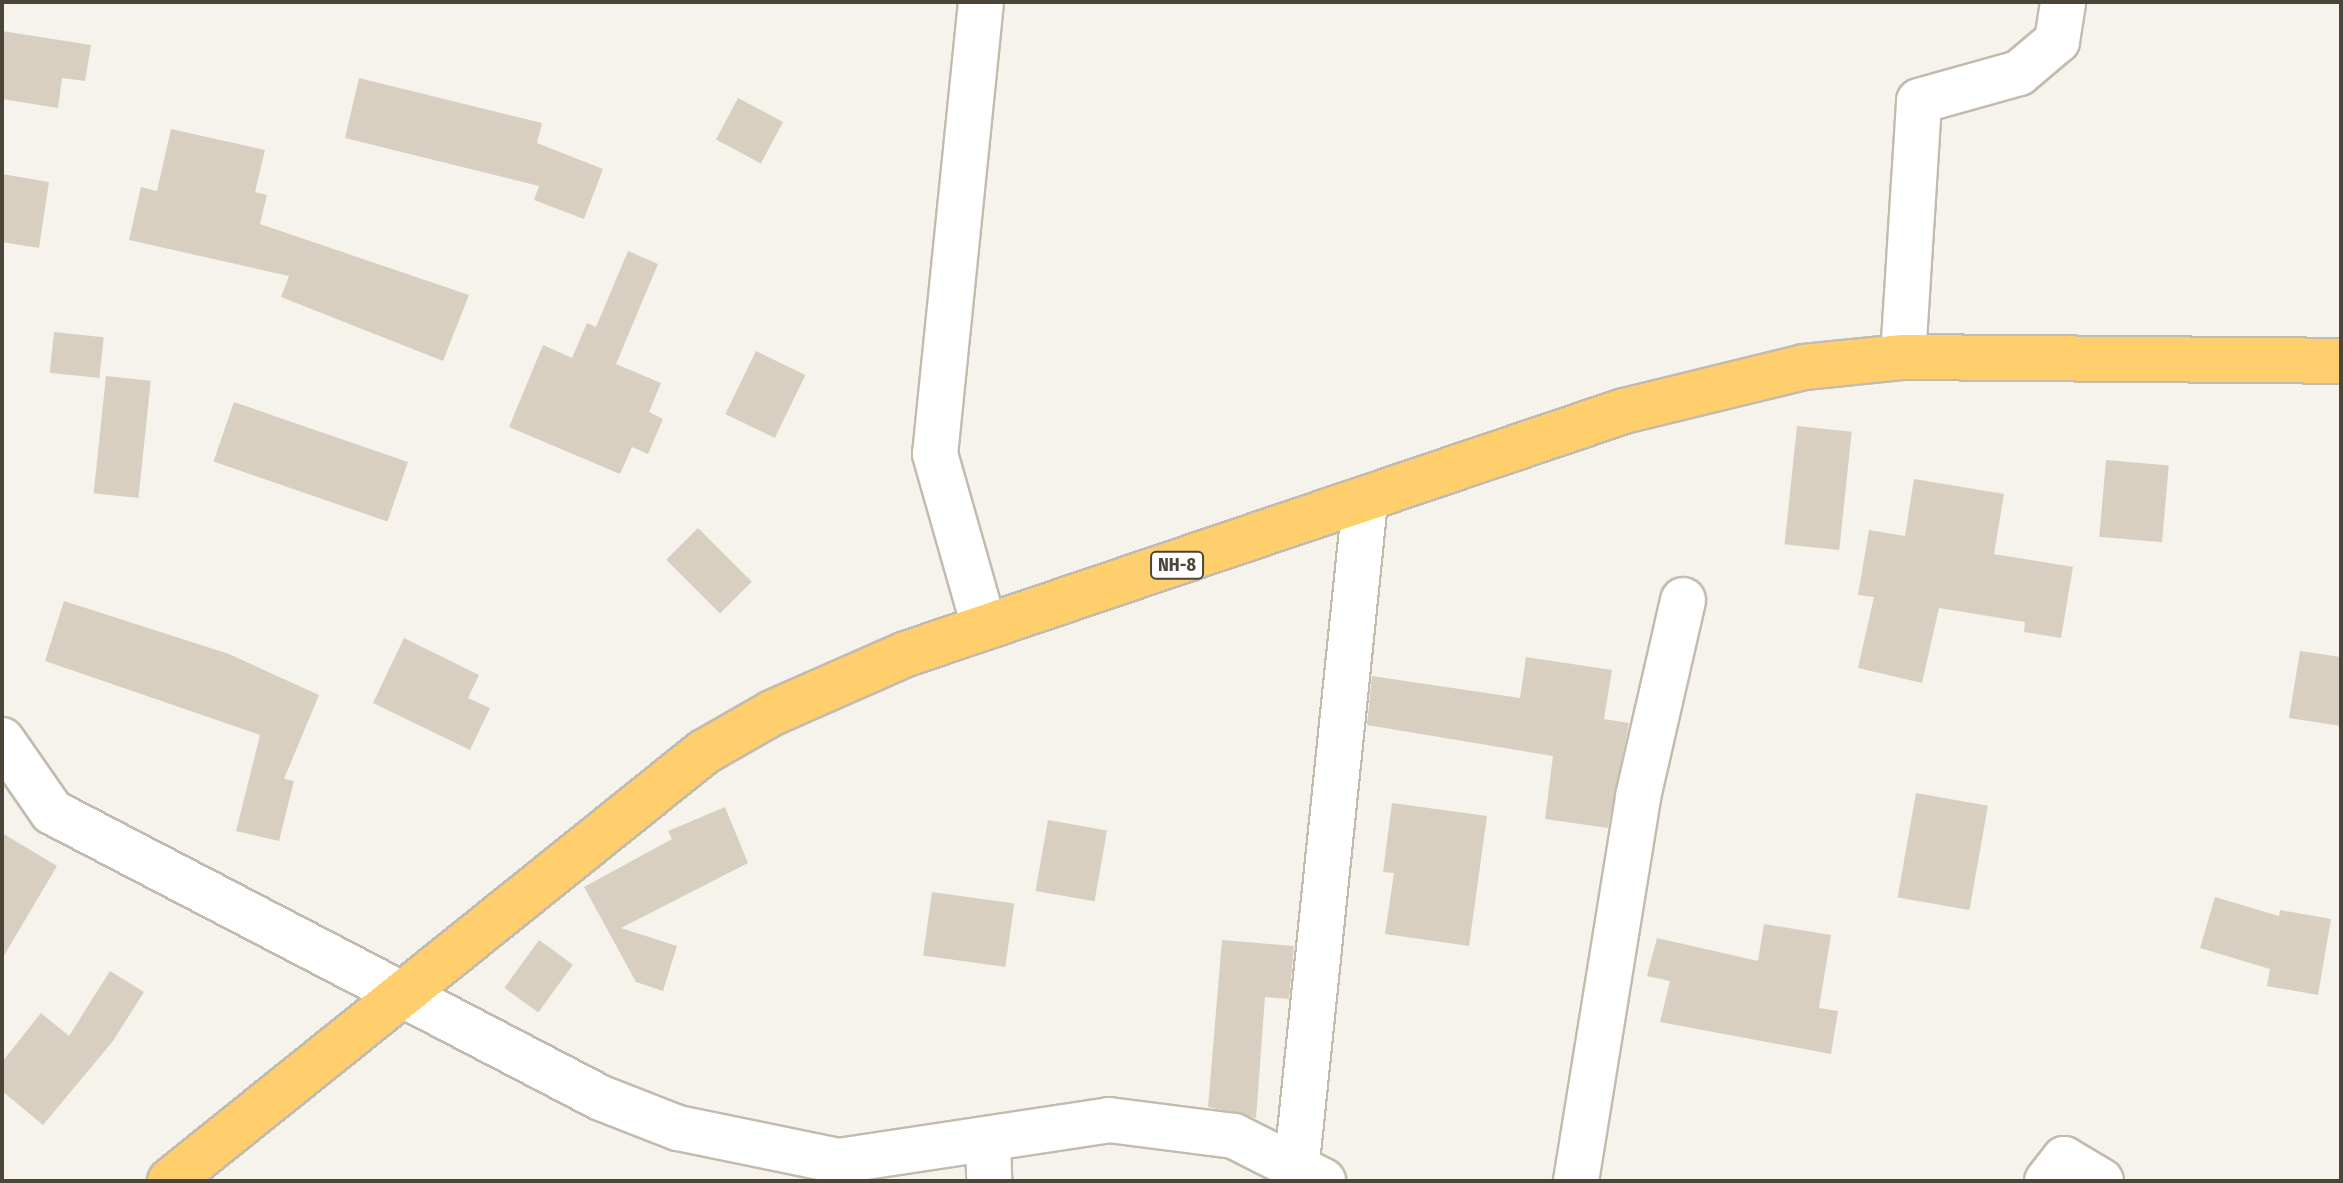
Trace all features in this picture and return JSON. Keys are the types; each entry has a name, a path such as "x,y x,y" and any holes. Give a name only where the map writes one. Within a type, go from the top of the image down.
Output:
{"highway":[{"name":"NH-8","path":"170,1181 408,994 704,752 838,682 984,626 1365,501 1624,411 1804,367 1903,357 2341,361"}],"street":[{"path":"981,2 935,454 984,626"},
{"path":"1903,357 1919,101 2019,73 2057,41 2063,2"},
{"path":"2,740 52,812 614,1103 678,1128 838,1171 989,1162 1109,1120 1234,1136 1304,1175 1365,501"},
{"path":"1576,1181 1638,797 1683,600"},
{"path":"2047,1181 2064,1159 2101,1181"}],"building":[{"path":"2,31 91,45 85,81 62,78 58,108 2,99"},
{"path":"359,78 542,123 537,143 603,169 584,219 534,200 539,186 345,138"},
{"path":"738,98 783,122 761,163 716,139"},
{"path":"171,129 265,150 255,192 267,195 260,224 469,295 443,361 281,297 289,276 129,240 141,187 157,191"},
{"path":"2,174 49,182 39,248 2,242"},
{"path":"628,251 658,264 616,364 661,383 649,412 663,419 648,454 632,447 620,474 509,427 543,345 572,358 587,323 596,327"},
{"path":"54,332 104,337 99,378 50,373"},
{"path":"756,351 805,375 775,438 725,414"},
{"path":"106,376 151,381 138,498 94,493"},
{"path":"234,402 408,462 387,521 213,462"},
{"path":"1797,426 1852,432 1839,550 1785,544"},
{"path":"2106,460 2169,465 2162,542 2099,537"},
{"path":"1914,479 2004,494 1994,554 2073,567 2061,638 2024,632 2025,622 1939,608 1922,683 1858,668 1874,597 1858,595 1869,530 1905,536"},
{"path":"698,528 752,582 720,614 666,560"},
{"path":"64,601 229,654 319,695 284,779 294,781 279,841 236,831 260,735 45,661"},
{"path":"404,638 479,675 468,698 490,708 470,750 373,703"},
{"path":"2300,651 2341,657 2341,726 2289,718"},
{"path":"1526,657 1612,670 1604,719 1629,723 1608,828 1545,819 1553,756 1367,725 1372,676 1520,698"},
{"path":"1916,793 1988,806 1969,910 1898,897"},
{"path":"1392,803 1487,816 1469,946 1385,934 1394,873 1383,872"},
{"path":"725,807 748,863 621,928 677,946 663,991 636,982 584,887 672,839 668,831"},
{"path":"1048,820 1107,830 1095,901 1035,891"},
{"path":"2,833 57,866 2,959"},
{"path":"932,892 1014,904 1005,967 923,955"},
{"path":"2215,897 2279,916 2280,910 2331,919 2318,995 2267,986 2270,969 2200,948"},
{"path":"1764,924 1831,935 1819,1008 1838,1011 1831,1054 1660,1022 1670,981 1647,976 1657,938 1758,961"},
{"path":"539,940 573,965 538,1012 504,988"},
{"path":"1222,940 1294,946 1289,999 1265,997 1256,1118 1208,1107"},
{"path":"110,971 144,992 113,1041 43,1125 2,1091 2,1062 41,1013 69,1036"}]}
